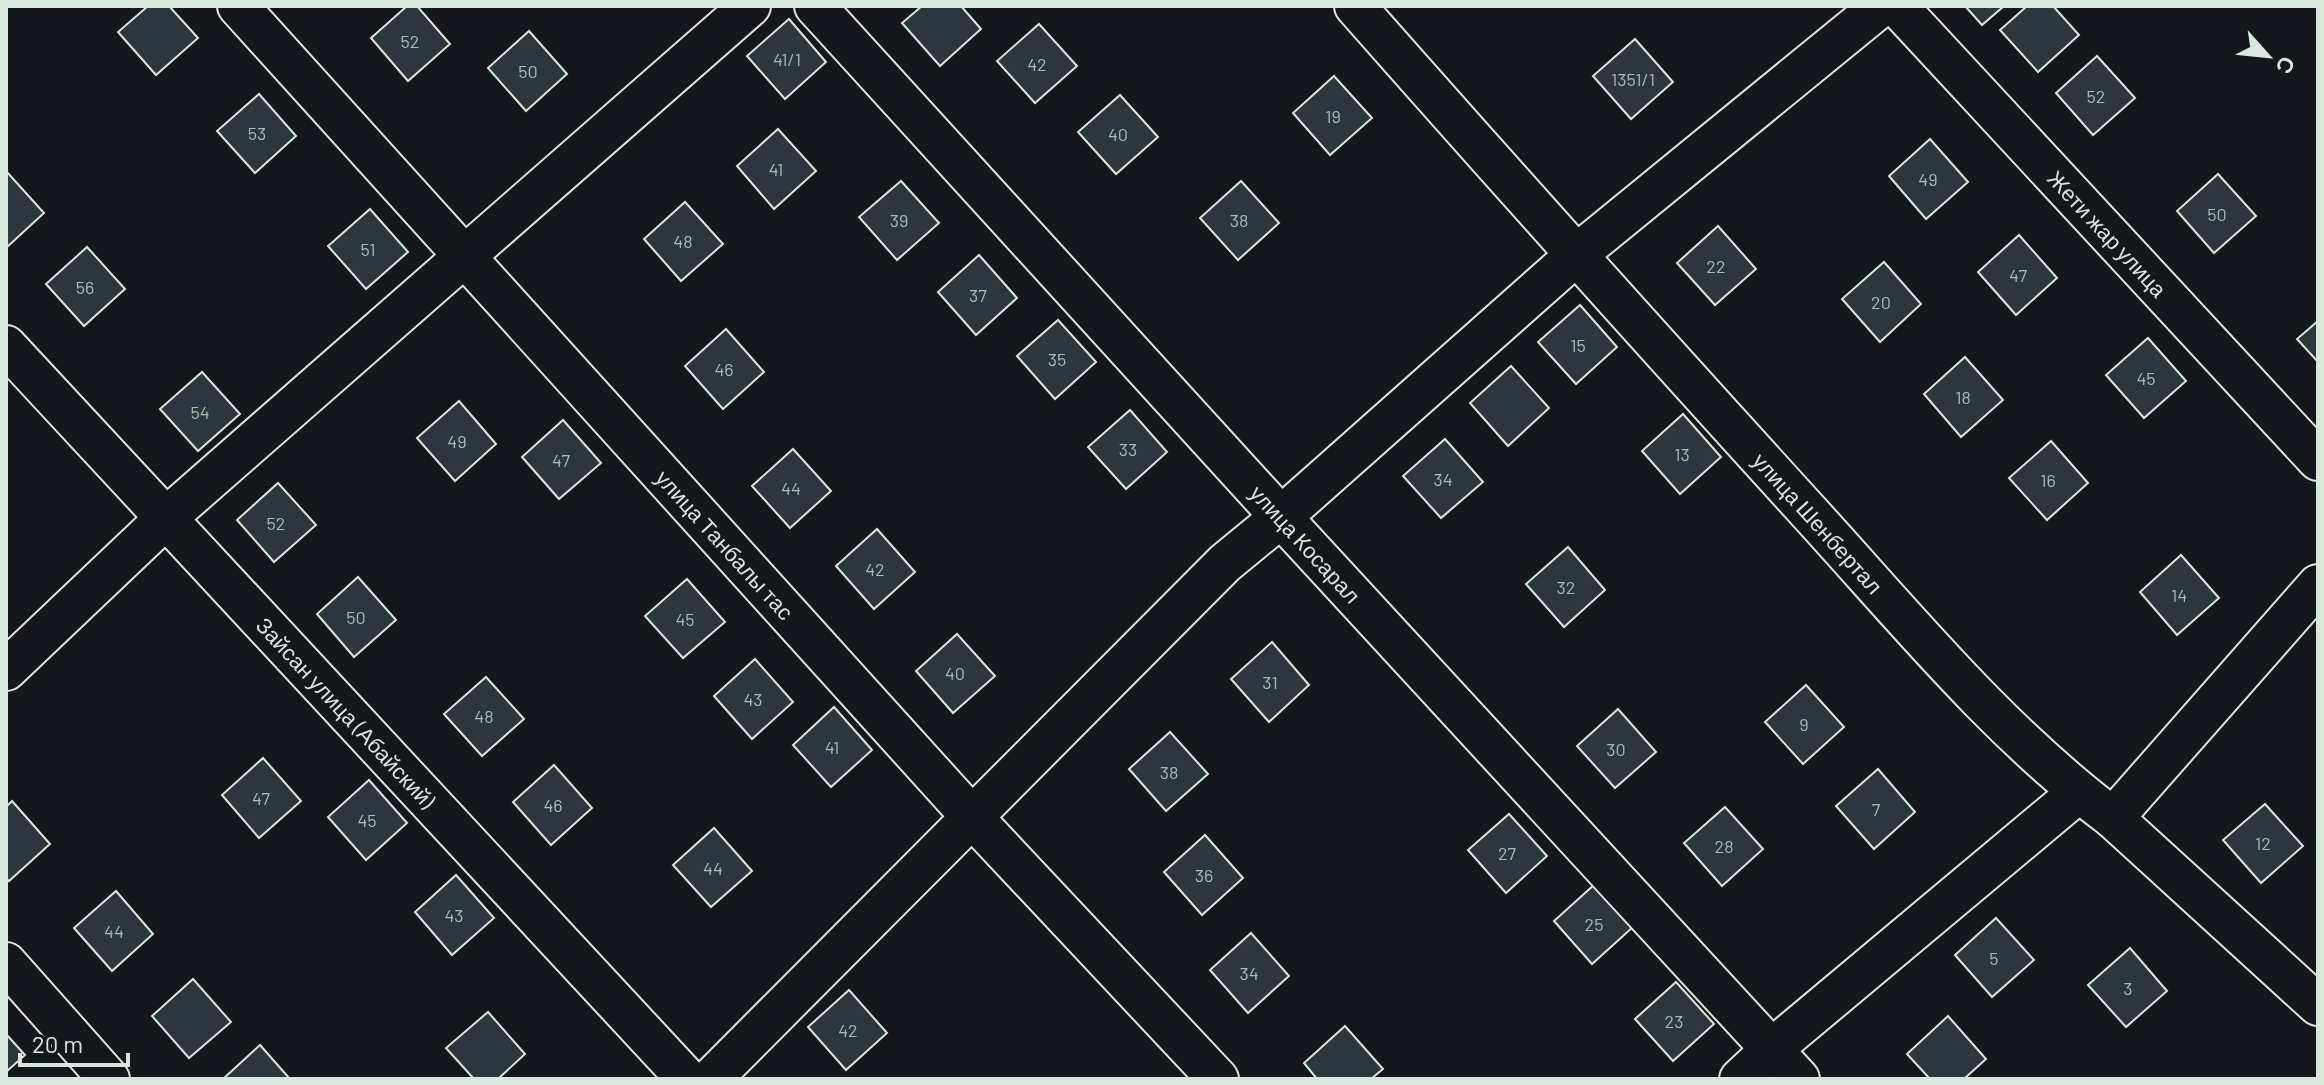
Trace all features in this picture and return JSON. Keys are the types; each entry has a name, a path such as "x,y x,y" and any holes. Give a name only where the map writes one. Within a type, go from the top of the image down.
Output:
{"street":[{"name":"улица Танбалы тас","path":"238,6 972,817 1218,1079"},
{"path":"6,670 166,518 750,6"},
{"name":"улица Косарал","path":"815,6 1799,1079"},
{"name":"улица Шенбертал","path":"1355,6 1575,256 1988,708 2318,1005"},
{"path":"711,1079 1225,563 1575,256 1881,6"},
{"name":"Жети жар улица","path":"1897,6 2318,460"},
{"name":"Зайсан улица (Абайский)","path":"6,346 687,1079"},
{"path":"2113,818 2318,585"},
{"path":"1740,1079 2079,792"},
{"path":"6,963 109,1079"}],"building":[{"path":"148,6 169,6 198,38 156,75 118,32"},
{"path":"407,6 417,6 450,44 408,81 371,38"},
{"path":"922,6 961,6 981,29 940,66 902,23"},
{"path":"1965,6 2004,6 1982,25"},
{"path":"2027,6 2053,6 2079,35 2038,72 2000,30"},
{"path":"789,19 826,62 785,99 747,56"},
{"path":"1039,24 1077,66 1035,103 997,61"},
{"path":"529,31 567,74 526,111 488,68"},
{"path":"1635,39 1673,82 1631,119 1593,76"},
{"path":"2097,56 2135,98 2093,135 2056,93"},
{"path":"1334,76 1372,118 1330,155 1293,113"},
{"path":"259,94 296,136 255,173 217,131"},
{"path":"1120,95 1158,137 1116,174 1078,132"},
{"path":"778,129 816,171 774,209 737,166"},
{"path":"1930,139 1968,182 1926,219 1889,176"},
{"path":"6,171 44,213 6,248"},
{"path":"2218,174 2256,216 2214,253 2177,211"},
{"path":"901,181 939,223 897,260 859,217"},
{"path":"1241,181 1279,223 1238,260 1200,218"},
{"path":"685,202 723,244 681,281 644,239"},
{"path":"370,209 408,252 366,289 328,246"},
{"path":"1718,226 1756,269 1715,305 1677,263"},
{"path":"2019,235 2057,278 2016,315 1978,272"},
{"path":"87,247 125,289 84,326 46,284"},
{"path":"979,255 1017,298 976,335 938,292"},
{"path":"1884,262 1921,304 1880,342 1842,299"},
{"path":"1580,305 1617,347 1576,384 1538,342"},
{"path":"1058,320 1096,362 1055,399 1017,356"},
{"path":"2318,321 2318,362 2297,339"},
{"path":"726,329 764,372 723,409 685,366"},
{"path":"2148,338 2186,381 2144,418 2106,375"},
{"path":"1965,357 2003,400 1961,437 1924,394"},
{"path":"1511,366 1549,408 1508,446 1470,403"},
{"path":"202,372 240,414 198,451 160,409"},
{"path":"459,401 496,444 455,481 417,438"},
{"path":"1130,410 1167,452 1126,489 1088,447"},
{"path":"1683,414 1721,457 1680,494 1642,451"},
{"path":"563,420 601,463 559,499 522,457"},
{"path":"1445,439 1483,482 1441,518 1403,476"},
{"path":"2051,441 2088,483 2047,520 2009,478"},
{"path":"793,449 831,491 790,528 752,486"},
{"path":"278,483 316,525 274,562 237,520"},
{"path":"877,529 915,572 874,609 836,566"},
{"path":"1568,547 1605,590 1564,627 1526,584"},
{"path":"2181,555 2219,598 2177,635 2140,592"},
{"path":"358,577 396,620 354,657 317,614"},
{"path":"687,579 725,622 683,658 645,616"},
{"path":"957,634 995,676 953,713 916,671"},
{"path":"1272,642 1309,685 1269,722 1231,679"},
{"path":"755,659 793,702 752,739 714,696"},
{"path":"486,677 524,719 482,756 444,714"},
{"path":"1806,685 1844,727 1803,764 1765,722"},
{"path":"834,707 872,750 831,787 793,745"},
{"path":"1618,709 1656,752 1615,788 1577,746"},
{"path":"1170,732 1208,774 1166,811 1129,769"},
{"path":"263,758 301,801 259,838 222,795"},
{"path":"554,765 592,808 551,845 513,802"},
{"path":"1878,769 1915,812 1874,849 1836,806"},
{"path":"369,780 407,823 366,860 328,817"},
{"path":"12,801 50,844 9,881 6,878 6,807"},
{"path":"2265,804 2303,846 2261,883 2223,840"},
{"path":"1725,807 1763,849 1722,886 1684,843"},
{"path":"1509,814 1547,856 1506,893 1468,850"},
{"path":"714,828 752,871 711,907 673,865"},
{"path":"1205,835 1243,878 1202,915 1164,872"},
{"path":"456,875 494,918 452,955 415,912"},
{"path":"1595,884 1633,927 1592,964 1554,921"},
{"path":"116,891 153,934 112,971 74,928"},
{"path":"1996,918 2034,960 1992,997 1955,955"},
{"path":"1251,933 1289,976 1248,1013 1210,970"},
{"path":"2130,948 2167,991 2126,1027 2088,985"},
{"path":"193,979 231,1022 189,1058 152,1016"},
{"path":"1676,982 1714,1024 1673,1061 1635,1019"},
{"path":"849,990 887,1033 846,1070 808,1027"},
{"path":"488,1012 525,1054 498,1079 474,1079 446,1048"},
{"path":"1948,1016 1986,1059 1964,1079 1930,1079 1907,1054"},
{"path":"1345,1026 1383,1069 1371,1079 1317,1079 1304,1063"},
{"path":"6,1034 25,1055 6,1072"},
{"path":"260,1045 290,1079 223,1079"}]}
